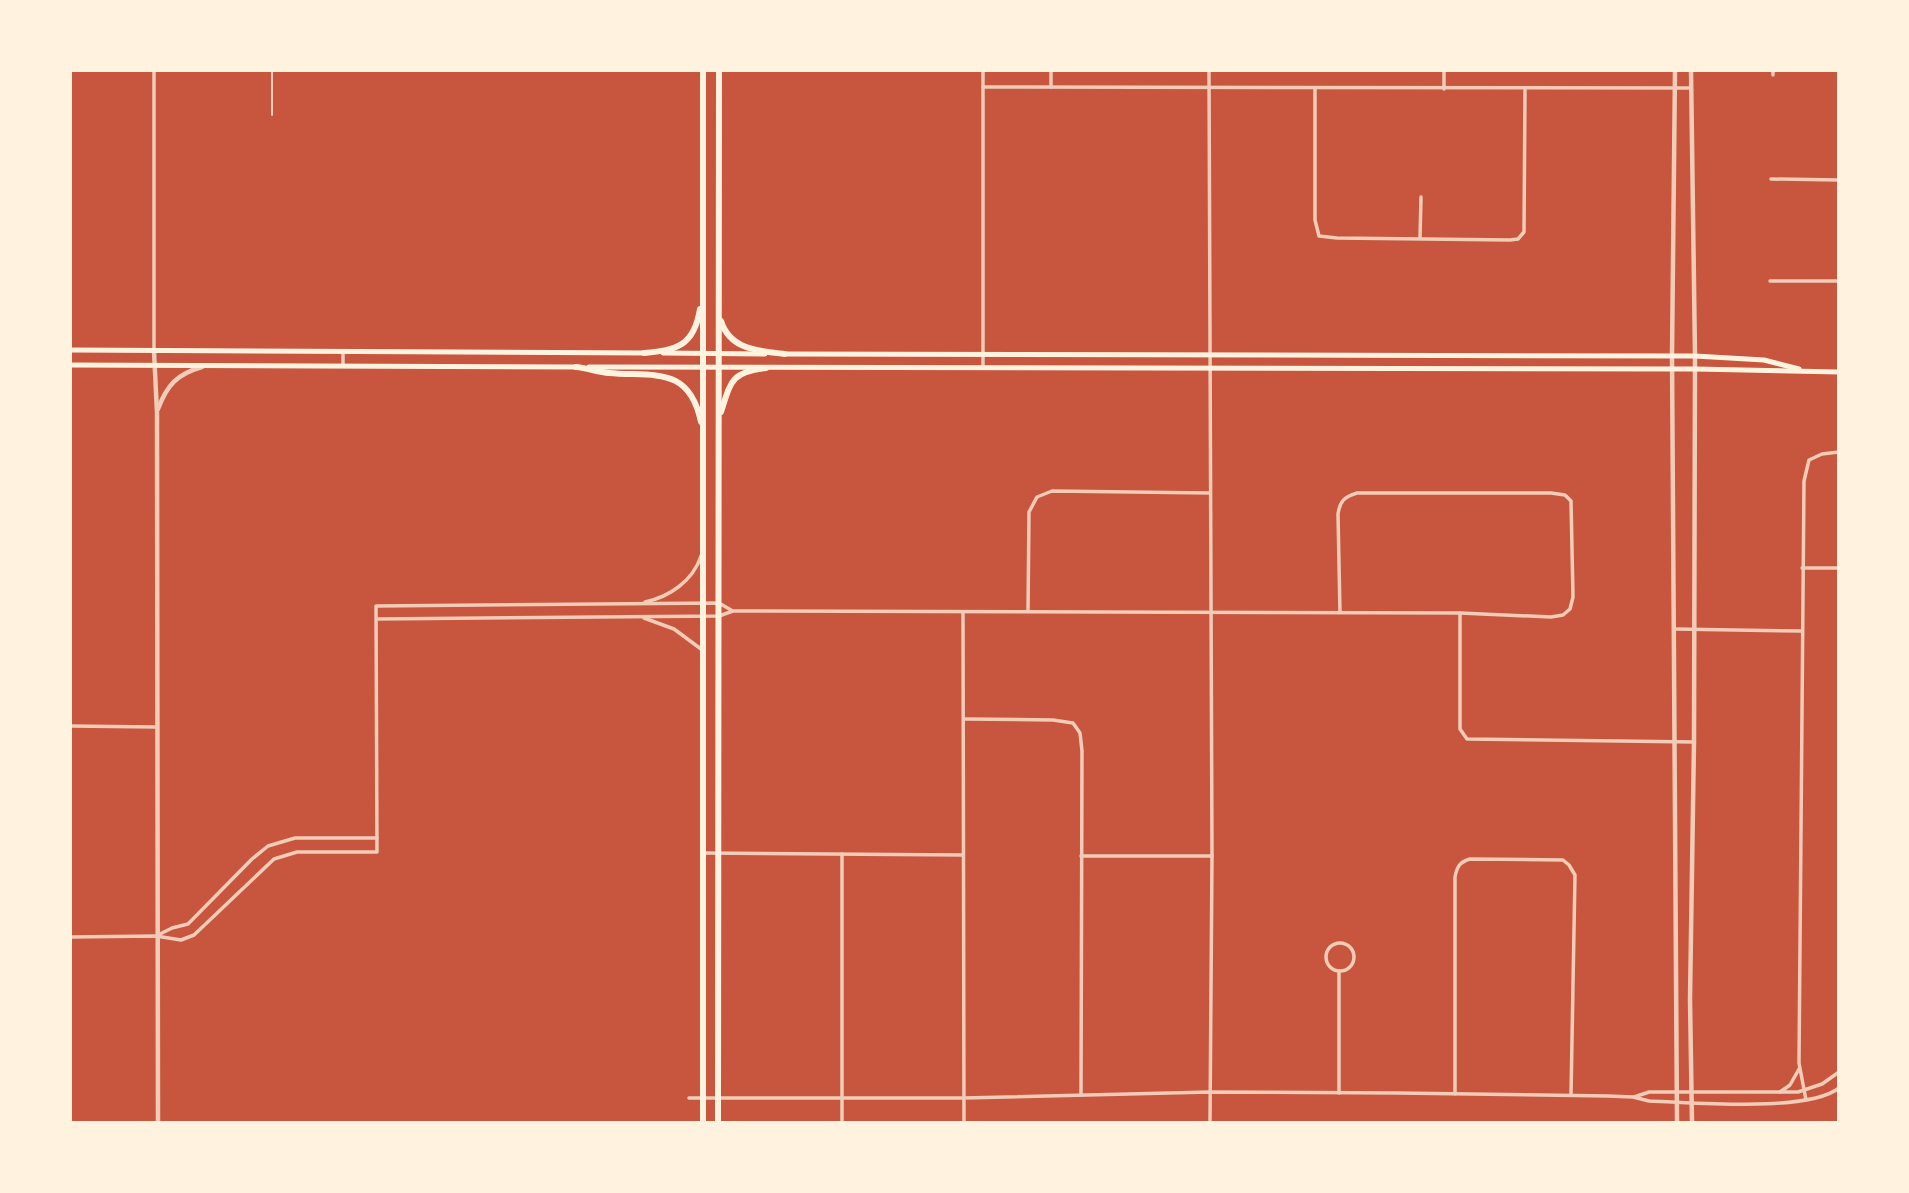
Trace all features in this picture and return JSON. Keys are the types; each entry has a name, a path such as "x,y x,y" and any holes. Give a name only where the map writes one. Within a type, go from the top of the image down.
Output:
{"main road":[{"path":"702,1123 704,70"},
{"path":"718,1123 719,70"},
{"path":"644,353 675,348 690,338 697,324 704,283"},
{"path":"719,309 724,330 733,342 752,349 785,354"},
{"path":"70,350 1695,356 1764,360 1809,372"},
{"path":"70,365 1209,370 1695,369 1839,372"},
{"path":"576,367 606,373 660,375 675,380 694,399 703,435"},
{"path":"718,424 732,380 742,373 766,368"}],"street":[{"path":"154,70 158,1123"},
{"path":"983,368 984,70"},
{"path":"1051,70 1051,87"},
{"path":"1209,70 1212,856 1210,1123"},
{"path":"1444,70 1444,89"},
{"path":"1675,70 1672,356 1677,1123"},
{"path":"1691,70 1695,356 1690,999 1692,1123"},
{"path":"983,87 1691,88"},
{"path":"1315,88 1315,220 1319,236 1510,240 1518,239 1524,232 1525,89"},
{"path":"1771,179 1839,180"},
{"path":"1420,238 1422,197"},
{"path":"1770,281 1839,281"},
{"path":"343,351 343,367"},
{"path":"156,413 165,390 173,380 208,365"},
{"path":"1806,1101 1800,1067 1801,631 1805,469 1809,460 1822,454 1839,452"},
{"path":"1028,611 1029,512 1037,498 1052,491 1210,493"},
{"path":"377,619 719,616 733,611 1028,611 1340,613 1460,613 1551,617 1563,615 1570,609 1573,597 1571,501 1565,495 1552,493 1357,493 1348,496 1340,502 1338,514 1340,613"},
{"path":"633,604 664,597 686,580 700,560 704,537"},
{"path":"1802,568 1839,568"},
{"path":"70,937 156,936 181,940 194,935 265,867 286,854 377,852 376,606 719,603 733,611"},
{"path":"962,612 964,1123"},
{"path":"1460,613 1460,729 1467,739 1694,743"},
{"path":"635,617 666,625 687,637 700,648 703,663"},
{"path":"1674,629 1801,631"},
{"path":"964,719 1053,720 1073,723 1080,733 1081,1095"},
{"path":"70,726 156,727"},
{"path":"156,936 188,924 268,846 295,838 377,838"},
{"path":"703,853 963,855"},
{"path":"842,854 842,1123"},
{"path":"1081,856 1212,856"},
{"path":"1455,1094 1455,877 1462,861 1470,859 1563,860 1575,875 1571,1095"},
{"path":"1340,943 1352,950 1354,958 1351,966 1339,971 1331,967 1326,954 1331,946 1340,943"},
{"path":"1339,971 1339,1093"},
{"path":"1780,1092 1790,1085 1800,1067"},
{"path":"1633,1097 1649,1092 1805,1091 1822,1084 1839,1072"},
{"path":"689,1098 964,1098 1339,1093 1571,1095 1692,1103 1806,1101 1822,1098 1839,1088"}],"lane":[{"path":"272,70 272,115"}]}
